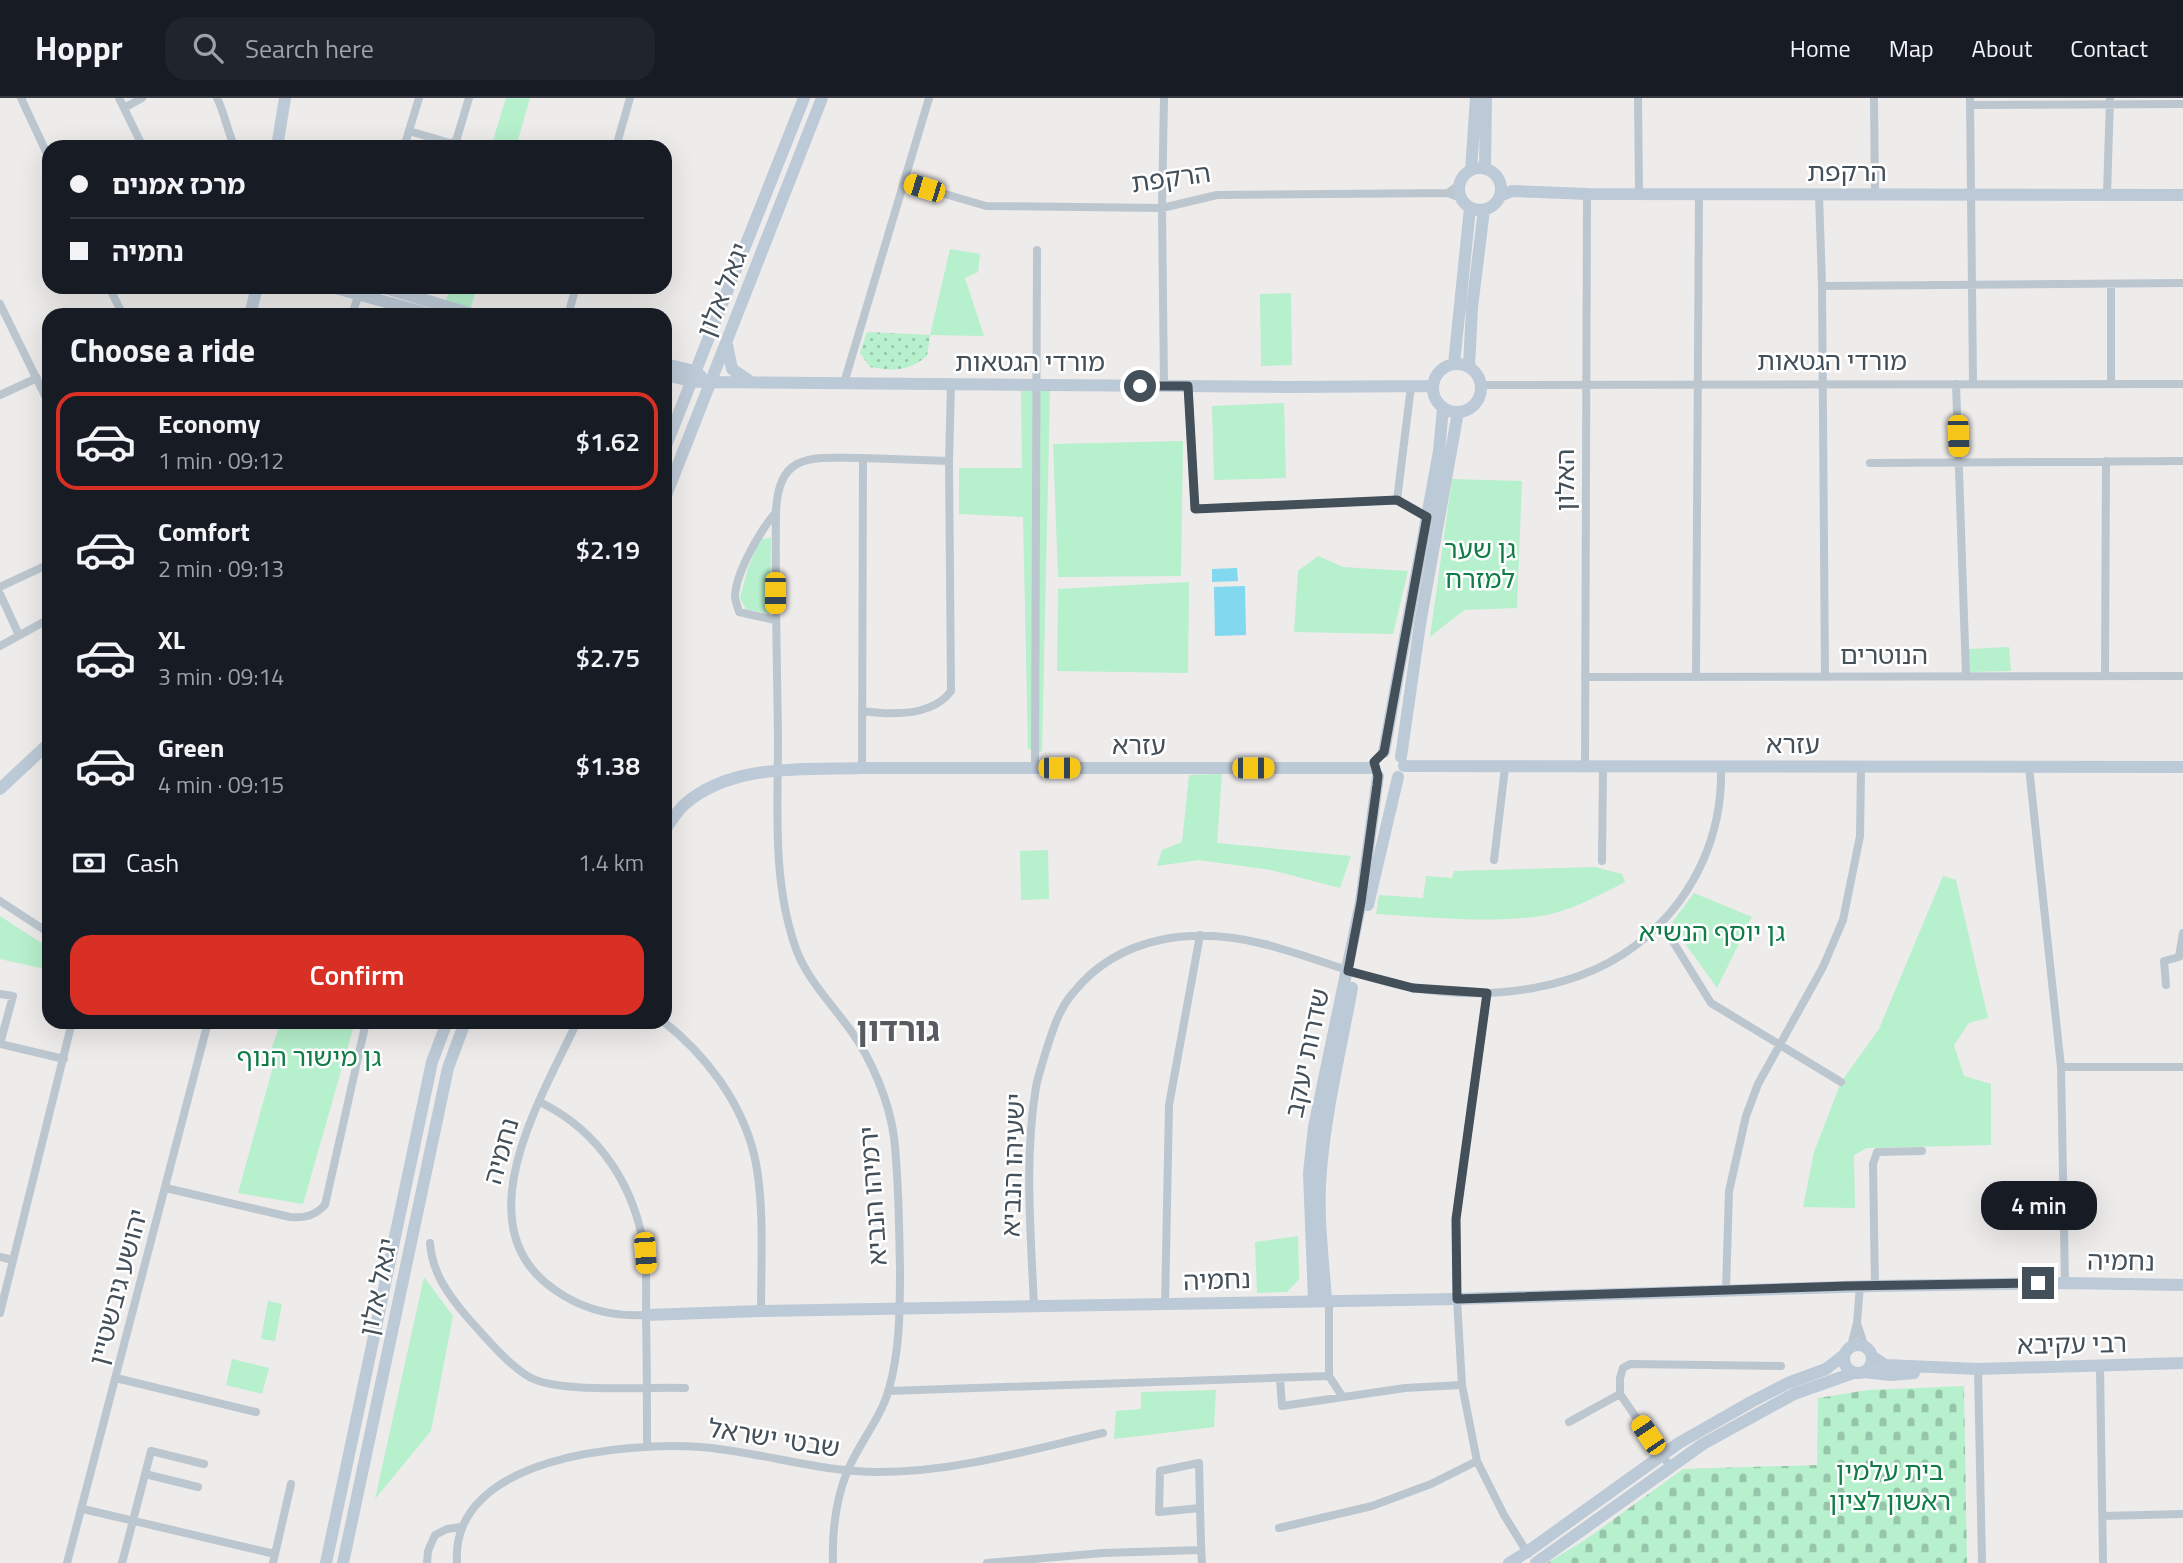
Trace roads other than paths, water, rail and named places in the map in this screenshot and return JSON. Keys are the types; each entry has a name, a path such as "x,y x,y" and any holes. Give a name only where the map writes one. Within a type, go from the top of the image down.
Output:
{"street":[{"path":"21,98 42,143"},
{"path":"119,98 140,140"},
{"path":"124,108 142,98"},
{"path":"217,98 232,140"},
{"path":"278,140 285,98"},
{"path":"406,140 419,98"},
{"path":"456,140 469,98"},
{"path":"618,140 630,98"},
{"name":"יגאל אלון","path":"672,430 804,98"},
{"name":"יגאל אלון","path":"672,480 822,98"},
{"path":"845,383 929,98"},
{"path":"1164,98 1164,386"},
{"path":"1476,98 1478,169"},
{"path":"1478,169 1486,98"},
{"path":"1638,98 1639,193"},
{"path":"1874,98 1875,194"},
{"path":"2107,194 2110,101"},
{"path":"1973,384 1970,102 2110,101 2183,104"},
{"path":"409,131 440,140"},
{"path":"1478,169 1496,175 1504,191 1497,202 1484,210 1470,208 1456,192 1461,179 1478,169"},
{"name":"הרקפת","path":"904,182 986,206 1162,208 1217,195 1456,192"},
{"name":"הרקפת","path":"1504,191 1587,194 2183,195"},
{"name":"האלון","path":"1585,768 1587,194"},
{"path":"1696,677 1699,194"},
{"path":"1819,194 1824,384 1825,676"},
{"path":"1454,364 1470,208"},
{"path":"1469,367 1472,307 1484,210"},
{"path":"1035,768 1037,250"},
{"path":"2111,284 2111,384"},
{"path":"1822,286 2183,284"},
{"path":"369,294 412,308"},
{"path":"405,294 452,308"},
{"path":"0,304 42,389"},
{"path":"726,343 732,369 752,382"},
{"path":"1454,364 1469,367 1480,378 1482,386 1478,401 1466,411 1443,408 1435,398 1433,386 1440,372 1454,364"},
{"path":"672,367 710,382"},
{"path":"672,375 693,376"},
{"path":"0,395 37,378"},
{"name":"מורדי הגטאות","path":"710,382 1433,386"},
{"path":"1956,384 1966,676"},
{"name":"מורדי הגטאות","path":"1482,386 2183,384"},
{"path":"863,711 919,711 945,700 951,691 951,385"},
{"path":"1188,386 1195,509 1397,500 1427,517"},
{"path":"1397,500 1411,386"},
{"path":"1384,752 1393,751 1401,767 1385,780 1376,772 1376,760 1384,752 1427,517 1443,408"},
{"name":"שדרות יעקב","path":"1323,1300 1309,1209 1314,1127 1391,797 1401,767 1420,624 1458,412"},
{"name":"ירמיהו הנביא","path":"833,1563 832,1532 835,1512 847,1471 888,1391 897,1353 900,1310 899,1227 893,1135 886,1104 872,1067 852,1032 821,994 797,951 782,896 775,620 778,488 781,479 793,466 814,458 949,461"},
{"path":"862,768 863,458"},
{"path":"2105,676 2106,461"},
{"path":"1870,463 2183,461"},
{"path":"775,620 739,612 734,597 754,544 776,512"},
{"path":"0,587 42,568"},
{"path":"0,594 19,635"},
{"path":"0,646 42,623"},
{"name":"הנוטרים","path":"1585,677 2183,676"},
{"path":"0,789 42,750"},
{"name":"עזרא","path":"1401,767 2183,767"},
{"name":"ישעיהו הנביא","path":"1034,1307 1030,1213 1031,1118 1036,1083 1055,1023 1072,993 1094,971 1116,956 1143,943 1170,937 1213,935 1264,944 1351,972 1413,988 1487,993 1530,990 1573,977 1626,953 1661,924 1690,884 1709,849 1721,795 1721,767"},
{"path":"1726,1290 1729,1191 1746,1116 1758,1084 1823,967 1843,920 1860,836 1861,767"},
{"path":"2029,767 2061,1067 2065,1283"},
{"name":"עזרא","path":"778,771 1035,768 1376,772"},
{"path":"1494,860 1505,768"},
{"path":"1602,861 1603,768"},
{"path":"672,821 684,805 707,789 738,778 778,771"},
{"name":"שדרות יעקב","path":"1351,972 1376,772"},
{"path":"0,901 42,928"},
{"path":"1661,924 1711,1003 1841,1082"},
{"path":"2166,985 2164,961 2179,957 2183,933"},
{"path":"1165,1305 1169,1105 1200,935"},
{"path":"0,993 13,996 0,1044 64,1059"},
{"path":"1487,993 1456,1219 1462,1385 1477,1461 1504,1515 1532,1559"},
{"path":"0,1313 70,1029"},
{"name":"יהושע גיבשטיין","path":"67,1563 206,1029"},
{"path":"166,1188 290,1217 305,1218 316,1213 325,1205 364,1029"},
{"name":"יגאל אלון","path":"326,1563 432,1062 444,1029"},
{"name":"יגאל אלון","path":"343,1563 448,1068 462,1029"},
{"name":"נחמיה","path":"574,1029 540,1102 516,1164 510,1214 518,1246 537,1275 575,1303 610,1314 1457,1299 1860,1286 2065,1283 2183,1285"},
{"path":"672,1029 707,1062 731,1098 747,1134 758,1176 761,1311"},
{"path":"2061,1067 2183,1067"},
{"path":"540,1102 554,1109 581,1130 608,1157 627,1187 645,1253 647,1447"},
{"path":"1875,1286 1873,1164 1877,1152 1922,1151"},
{"path":"430,1243 431,1260 455,1303 525,1375 539,1381 563,1385 685,1388"},
{"path":"0,1257 13,1260"},
{"path":"1860,1286 1853,1349 1846,1367 1858,1373 1891,1375 1963,1368"},
{"path":"1323,1300 1329,1376 1342,1396"},
{"path":"1532,1559 1662,1456 1728,1414 1788,1383 1826,1368 1853,1349 1857,1323"},
{"path":"1853,1349 1885,1365 1963,1368"},
{"path":"1508,1563 1532,1559 1703,1444 1788,1397 1858,1373 1871,1366 1873,1357"},
{"name":"רבי עקיבא","path":"1963,1368 2100,1367 2183,1363"},
{"path":"1671,1468 1620,1394 1623,1368 1630,1364 1781,1366"},
{"path":"2100,1367 2104,1563"},
{"path":"1978,1369 1982,1563"},
{"path":"888,1391 1329,1376"},
{"path":"116,1378 256,1412"},
{"path":"1280,1379 1282,1406 1405,1388 1462,1385"},
{"path":"1569,1422 1620,1394"},
{"name":"שבטי ישראל","path":"457,1563 461,1527 480,1500 503,1481 534,1468 608,1451 647,1447 699,1447 751,1453 847,1471 880,1472 956,1468 1103,1433"},
{"path":"122,1563 151,1451 204,1464"},
{"path":"1279,1528 1373,1506 1432,1484 1477,1461"},
{"path":"1200,1508 1159,1512 1160,1471 1199,1463 1202,1563"},
{"path":"145,1474 198,1487"},
{"path":"83,1509 274,1558 291,1484"},
{"path":"2103,1516 2183,1514"},
{"name":"שבטי ישראל","path":"427,1563 428,1551 435,1535 461,1527"},
{"path":"987,1563 1103,1553 1201,1550"}],"water":[{"path":"1237,568 1238,581 1212,582 1212,569"},
{"path":"1245,586 1246,635 1215,636 1214,587"}],"district":[{"name":"גורדון","path":"898,1029"}],"park label":[{"name":"גן שער למזרח","path":"1480,564"},
{"name":"גן יוסף הנשיא","path":"1712,932"},
{"name":"גן מישור הנוף","path":"309,1057"},
{"name":"בית עלמין ראשון לציון","path":"1890,1486"}]}
